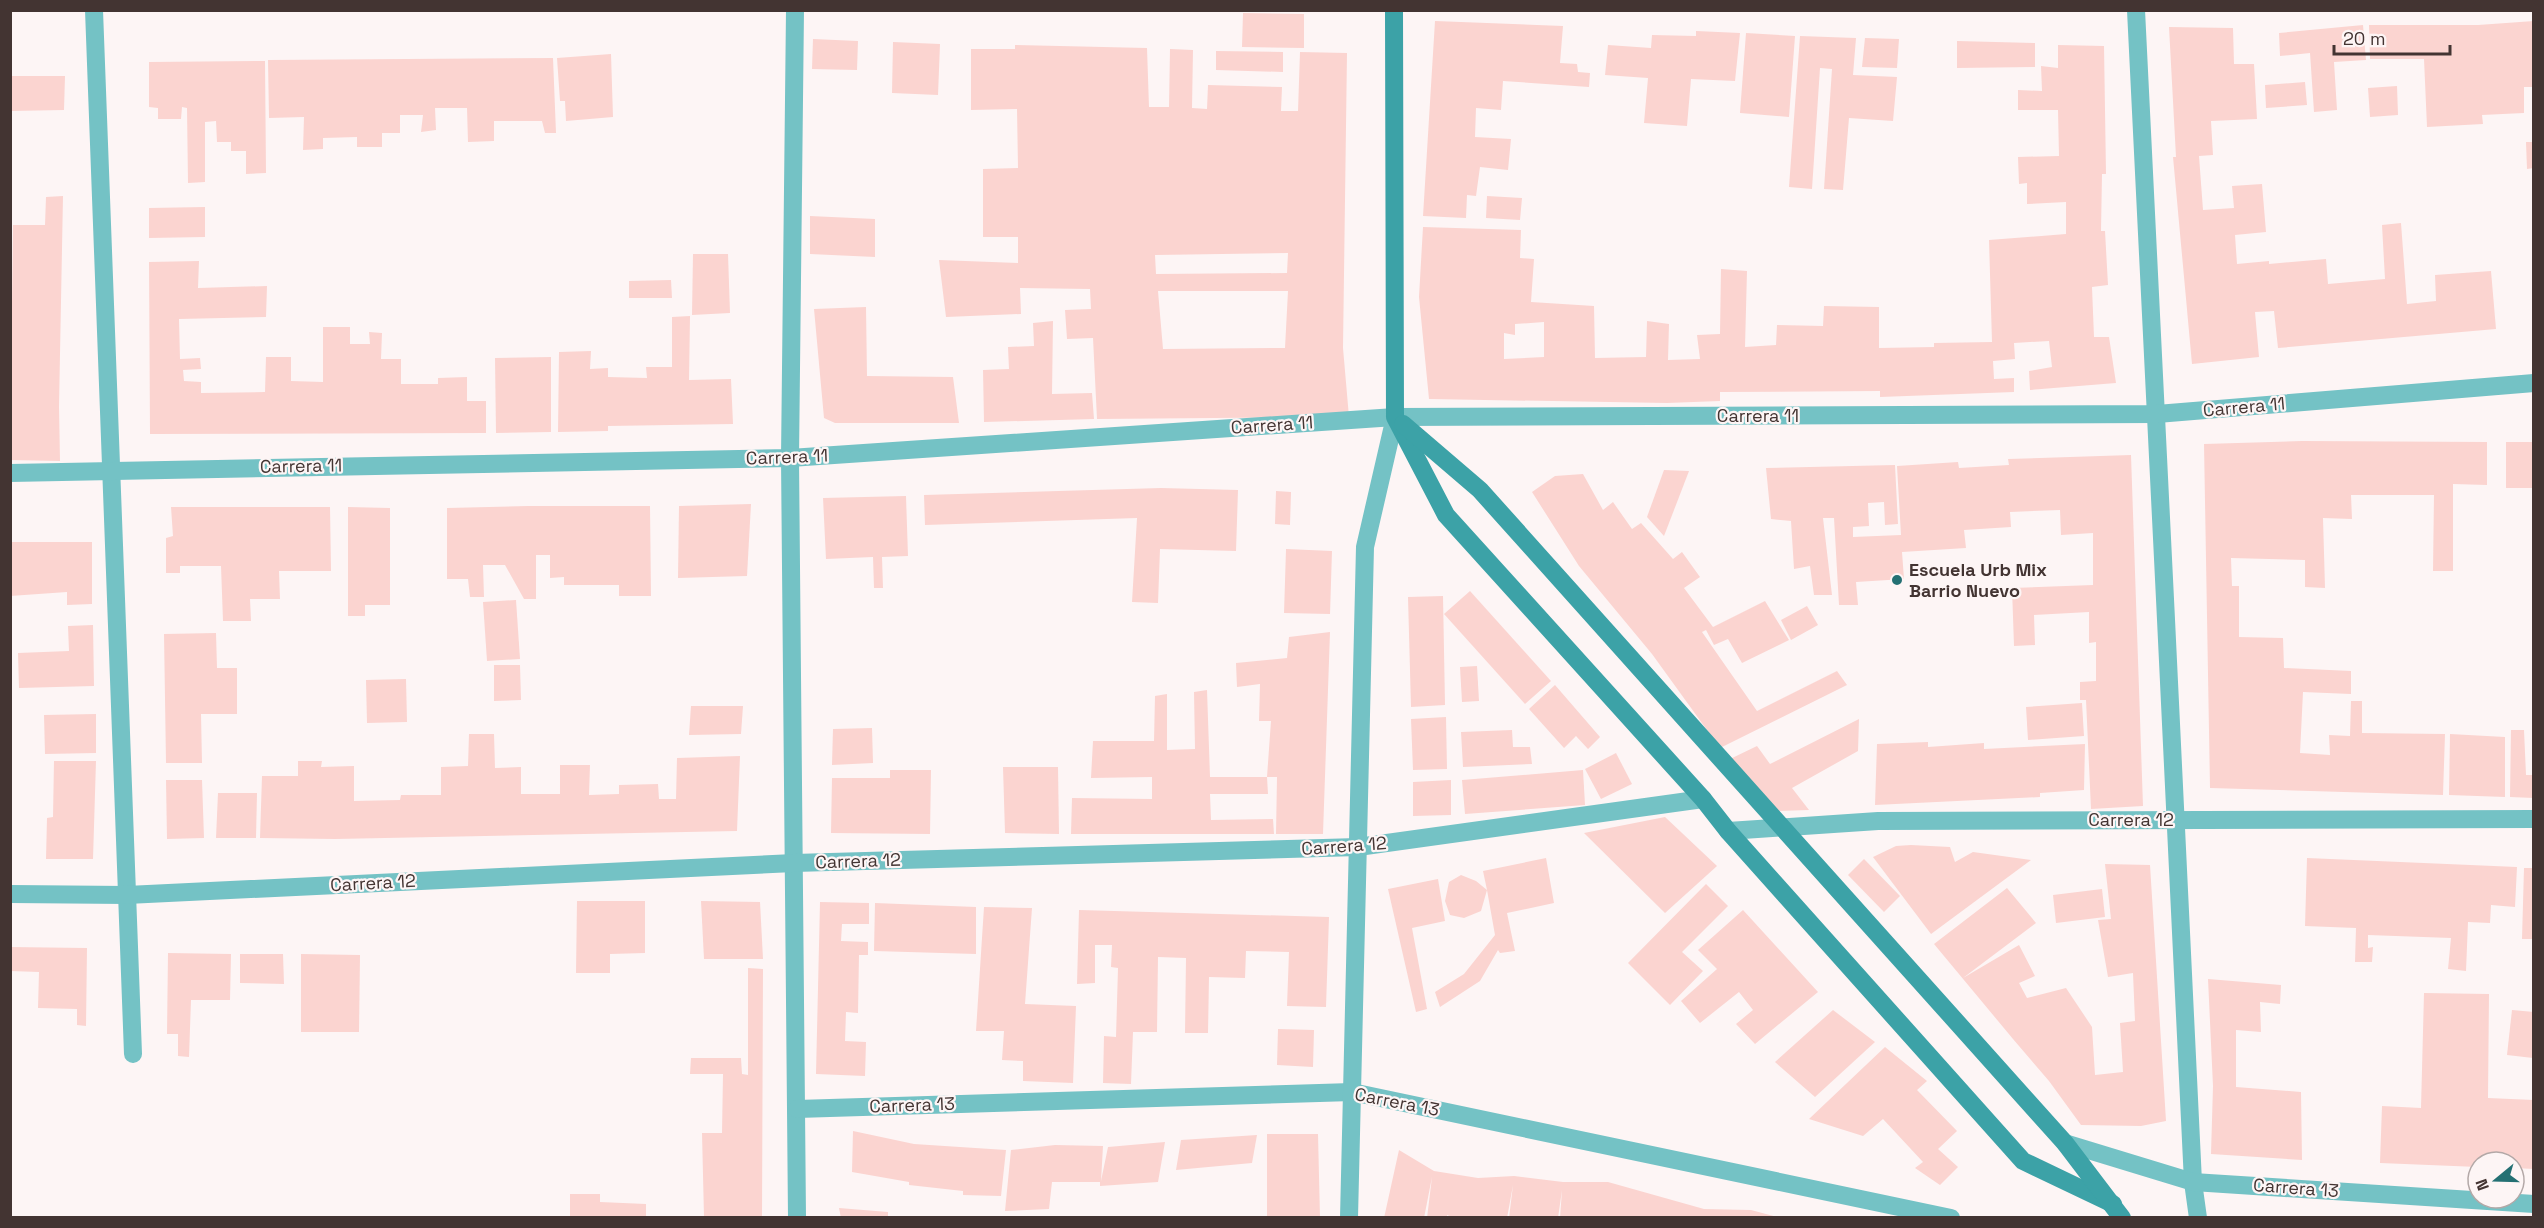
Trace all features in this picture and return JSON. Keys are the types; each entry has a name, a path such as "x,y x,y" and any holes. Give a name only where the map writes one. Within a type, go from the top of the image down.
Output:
{"main road":[{"path":"1394,10 1395,417 1446,515 1703,799 1728,831 2024,1161 2117,1211"},
{"path":"1395,417 1480,490 2065,1143 2117,1211"}],"street":[{"path":"94,10 133,1054"},
{"path":"795,10 790,458 797,1218"},
{"path":"2136,10 2193,1182 2198,1218"},
{"name":"Carrera 11","path":"10,473 790,458 1395,417 2157,414 2534,383"},
{"path":"1349,1218 1365,547 1395,417"},
{"name":"Carrera 12","path":"10,894 128,895 794,863 1358,847 1703,799"},
{"name":"Carrera 12","path":"1728,831 1878,821 2534,819"},
{"name":"Carrera 13","path":"796,1108 1352,1092 1951,1218"},
{"name":"Carrera 13","path":"2065,1143 2193,1182 2534,1203"}],"building":[{"path":"1243,13 1304,14 1304,48 1242,47"},
{"path":"1435,21 1563,26 1560,63 1577,64 1578,72 1590,73 1589,87 1503,81 1501,110 1476,108 1475,137 1511,139 1508,170 1480,167 1476,196 1467,195 1466,218 1423,216"},
{"path":"2534,21 2534,87 2524,87 2524,113 2482,115 2483,124 2427,127 2424,59 2370,59 2369,25 2478,25"},
{"path":"2363,25 2366,60 2334,62 2337,110 2314,112 2310,53 2280,56 2279,33"},
{"path":"2169,27 2233,28 2234,64 2254,64 2257,119 2211,121 2213,155 2199,156 2203,210 2234,208 2232,186 2262,184 2266,232 2235,235 2237,264 2326,259 2328,284 2385,279 2382,225 2401,223 2407,304 2436,301 2435,275 2491,271 2496,329 2278,348 2274,311 2255,312 2259,357 2192,364 2173,157 2176,157"},
{"path":"1696,31 1740,33 1735,81 1691,79 1687,126 1644,123 1648,78 1605,75 1608,45 1651,48 1652,35 1696,36"},
{"path":"1746,33 1795,36 1789,117 1740,113"},
{"path":"1800,36 1856,38 1853,75 1897,77 1893,121 1849,118 1843,190 1824,189 1832,69 1820,68 1812,189 1789,187"},
{"path":"1865,38 1899,39 1897,68 1862,67"},
{"path":"813,39 858,41 857,70 812,69"},
{"path":"1957,41 2035,43 2035,67 1957,68"},
{"path":"893,42 940,44 938,95 892,93"},
{"path":"1015,45 1147,48 1149,107 1169,107 1170,49 1193,50 1192,108 1207,109 1208,85 1282,87 1281,111 1298,111 1300,52 1347,53 1343,348 1349,417 1097,419 1093,338 1067,339 1065,310 1091,309 1090,289 1020,288 1021,314 946,317 939,260 1018,263 1018,237 983,237 983,169 1018,168 1017,109 971,110 971,49 1015,49","holes":["1288,253 1287,273 1156,274 1155,255","1158,291 1288,291 1285,348 1163,349"]},
{"path":"2058,45 2104,46 2106,174 2102,174 2101,231 2105,231 2108,285 2092,287 2094,337 2109,337 2116,383 2030,390 2029,371 2052,367 2049,341 2014,343 2015,359 1993,361 1994,379 2014,378 2014,392 1880,397 1880,391 1720,392 1720,401 1667,403 1429,399 1419,297 1423,227 1521,230 1520,258 1534,259 1531,302 1594,306 1595,358 1646,357 1647,321 1669,324 1668,360 1700,359 1697,335 1720,334 1721,269 1747,271 1745,347 1776,345 1777,325 1823,326 1824,306 1879,307 1879,348 1934,347 1934,343 1992,342 1989,240 2066,234 2066,202 2027,204 2027,183 2019,184 2018,157 2059,156 2058,110 2018,110 2018,90 2042,91 2041,66 2058,68","holes":["1544,322 1544,357 1504,359 1504,333 1515,335 1515,324"]},
{"path":"1216,51 1283,52 1283,72 1216,70"},
{"path":"611,54 613,117 566,121 565,101 560,101 557,58"},
{"path":"553,58 556,133 545,133 542,121 494,121 494,141 468,142 467,108 435,108 436,130 421,132 423,115 400,115 400,133 382,133 382,147 357,147 357,137 323,138 323,149 303,150 304,117 269,118 268,60"},
{"path":"265,61 266,173 246,174 246,151 231,151 231,142 217,142 216,121 205,122 205,182 188,183 187,108 182,107 181,119 158,119 158,108 149,107 149,62"},
{"path":"10,76 65,76 64,110 10,111"},
{"path":"2305,82 2307,105 2266,108 2265,85"},
{"path":"2397,86 2398,115 2370,117 2368,88"},
{"path":"2526,142 2534,142 2534,168 2527,169"},
{"path":"63,196 60,461 10,460 13,225 45,225 46,197"},
{"path":"1487,196 1522,198 1520,220 1486,218"},
{"path":"205,207 205,237 149,238 149,208"},
{"path":"810,216 875,219 875,257 810,254"},
{"path":"693,254 728,254 730,313 692,315"},
{"path":"199,261 198,288 267,286 266,317 179,319 180,359 200,358 201,369 183,370 184,381 201,382 201,393 265,392 266,357 291,357 291,381 323,382 323,327 350,327 350,344 370,344 369,332 382,333 381,359 401,359 401,384 438,384 438,378 467,377 467,401 486,401 486,433 150,434 149,262"},
{"path":"671,280 672,298 629,298 629,281"},
{"path":"866,307 867,376 953,377 959,423 835,423 824,418 814,309"},
{"path":"690,316 689,380 731,379 733,424 608,426 608,431 558,432 559,352 591,351 590,369 608,368 608,377 647,378 646,367 672,367 672,317"},
{"path":"1053,321 1052,394 1092,393 1094,419 984,422 983,370 1009,369 1008,347 1034,346 1033,323"},
{"path":"551,357 551,432 496,433 495,358"},
{"path":"2302,441 2487,442 2487,485 2453,484 2453,571 2433,571 2434,495 2351,495 2352,519 2323,518 2325,588 2305,587 2305,560 2231,558 2232,586 2239,586 2239,637 2283,638 2284,668 2351,671 2351,694 2303,692 2300,753 2330,755 2329,735 2350,736 2351,701 2362,701 2362,733 2445,734 2443,795 2210,788 2204,444"},
{"path":"2506,442 2534,442 2534,488 2506,488"},
{"path":"2131,455 2143,806 2091,809 2086,700 2080,700 2080,682 2096,681 2096,642 2089,643 2089,612 2034,615 2035,645 2014,646 2012,588 2093,585 2093,533 2061,535 2060,510 2010,512 2011,527 1964,530 1966,548 1902,552 1904,579 1856,582 1858,605 1839,605 1834,518 1823,518 1832,595 1814,595 1810,566 1794,569 1791,521 1771,519 1766,468 1895,465 1898,524 1885,525 1884,502 1868,503 1869,526 1853,527 1853,537 1901,535 1897,466 1958,462 1959,468 2009,465 2008,459"},
{"path":"1664,470 1689,471 1664,536 1647,517"},
{"path":"1583,474 1603,510 1613,502 1632,529 1641,523 1673,559 1682,552 1700,577 1684,588 1713,627 1765,601 1789,640 1742,663 1728,639 1714,645 1706,630 1702,632 1757,711 1837,671 1847,685 1720,748 1652,654 1579,566 1532,492 1555,476"},
{"path":"1161,488 1238,490 1236,551 1160,549 1158,603 1132,602 1137,518 925,525 924,495"},
{"path":"1276,491 1291,492 1290,525 1275,524"},
{"path":"906,496 908,556 882,557 883,588 874,588 873,557 826,559 823,498"},
{"path":"751,504 747,576 678,578 679,506"},
{"path":"650,506 651,596 619,596 619,585 564,585 564,577 550,578 550,555 536,555 536,599 524,599 505,565 483,565 484,597 470,597 468,579 447,579 447,508"},
{"path":"171,507 330,507 331,571 279,571 280,599 250,599 251,621 223,621 221,566 180,566 180,573 166,573 166,538 173,536"},
{"path":"348,507 390,508 390,605 365,605 365,616 348,616"},
{"path":"10,542 92,542 92,604 67,605 67,592 10,596"},
{"path":"1286,549 1332,551 1330,614 1284,613"},
{"path":"1470,591 1551,681 1525,704 1444,614"},
{"path":"1443,596 1445,705 1411,707 1408,597"},
{"path":"516,600 520,659 487,661 483,602"},
{"path":"1807,606 1818,625 1791,640 1781,620"},
{"path":"93,625 94,686 19,688 18,653 69,651 68,626"},
{"path":"1330,632 1323,834 1276,834 1277,777 1267,777 1271,721 1259,721 1260,684 1237,687 1236,663 1287,658 1289,637"},
{"path":"216,633 217,668 237,668 237,714 201,714 202,763 166,763 164,634"},
{"path":"494,665 520,665 521,700 494,701"},
{"path":"1477,666 1479,701 1462,702 1460,667"},
{"path":"406,679 407,722 367,723 366,680"},
{"path":"1555,685 1600,737 1588,749 1576,736 1564,748 1529,709"},
{"path":"1207,690 1210,777 1267,777 1268,794 1210,794 1211,820 1273,819 1274,834 1071,834 1072,798 1152,799 1152,777 1091,778 1093,741 1154,741 1155,696 1167,694 1167,750 1195,749 1194,692"},
{"path":"2082,703 2084,736 2028,740 2026,707"},
{"path":"691,706 743,706 741,734 689,735"},
{"path":"96,714 96,753 45,754 44,715"},
{"path":"1446,717 1447,769 1413,770 1411,719"},
{"path":"1859,719 1858,751 1792,788 1809,810 1774,811 1728,760 1757,746 1770,764"},
{"path":"872,728 873,763 832,765 833,729"},
{"path":"1512,730 1513,747 1530,747 1532,764 1463,767 1461,732"},
{"path":"2511,730 2524,730 2526,775 2534,775 2534,798 2510,797"},
{"path":"469,734 494,734 495,768 521,767 521,794 560,794 560,765 590,765 589,795 619,794 619,785 658,784 659,799 676,799 677,758 740,756 737,831 335,839 260,838 262,776 298,776 298,761 322,761 321,767 354,766 354,801 400,800 401,795 441,795 441,767 468,766"},
{"path":"2450,734 2505,737 2505,797 2449,795"},
{"path":"1928,742 1928,747 1984,743 1984,749 2085,744 2084,790 2040,793 2040,797 1875,805 1877,744"},
{"path":"1616,753 1632,784 1601,799 1585,769"},
{"path":"54,761 96,761 93,859 46,859 47,818 53,817"},
{"path":"1003,767 1058,767 1059,834 1005,833"},
{"path":"890,770 931,770 930,834 831,833 832,778 890,778"},
{"path":"1583,770 1585,805 1465,814 1462,780"},
{"path":"166,780 202,780 204,838 167,839"},
{"path":"1451,780 1451,815 1413,816 1413,782"},
{"path":"218,793 257,793 256,838 216,838"},
{"path":"1665,817 1717,866 1665,913 1584,833"},
{"path":"1896,846 1950,847 1955,862 1973,852 2031,860 1931,934 1873,857"},
{"path":"1546,858 1554,903 1507,913 1515,951 1500,953 1498,950 1480,981 1440,1007 1435,992 1464,974 1495,935 1483,871"},
{"path":"2307,858 2517,867 2515,907 2491,905 2490,923 2468,922 2466,971 2448,969 2451,938 2368,935 2368,948 2373,947 2372,962 2355,962 2356,928 2305,926"},
{"path":"1864,859 1900,896 1884,912 1848,875"},
{"path":"2105,864 2150,865 2166,1121 2141,1126 2081,1125 2049,1081 1934,944 2007,888 2036,923 1963,978 2019,945 2035,976 2019,983 2027,998 2066,988 2092,1027 2095,1075 2123,1072 2120,1023 2135,1021 2133,973 2108,977 2098,920 2111,919"},
{"path":"2524,868 2534,868 2534,939 2522,939"},
{"path":"1461,875 1476,881 1487,890 1481,911 1464,918 1450,915 1445,901 1449,882"},
{"path":"1438,879 1445,921 1412,928 1427,1009 1416,1012 1388,889"},
{"path":"1706,884 1728,906 1682,952 1703,971 1670,1005 1628,963"},
{"path":"2102,889 2105,917 2056,923 2053,895"},
{"path":"577,901 645,901 645,953 610,954 610,973 576,973"},
{"path":"701,901 760,902 763,959 704,959"},
{"path":"820,902 869,903 869,924 842,924 841,941 868,942 868,955 859,955 858,1013 846,1012 845,1041 866,1042 865,1076 816,1074"},
{"path":"875,903 976,907 976,954 874,951"},
{"path":"984,907 1032,908 1025,1004 1076,1006 1073,1083 1023,1081 1023,1061 1002,1060 1004,1031 976,1031"},
{"path":"1079,910 1329,917 1326,1007 1287,1006 1289,952 1246,951 1245,978 1209,977 1208,1033 1185,1033 1186,958 1158,957 1157,1032 1133,1032 1131,1084 1103,1083 1104,1036 1116,1037 1118,968 1111,967 1112,945 1095,945 1095,983 1077,984"},
{"path":"1743,910 1818,992 1755,1044 1736,1024 1753,1010 1739,992 1700,1023 1681,1001 1717,969 1698,950"},
{"path":"10,947 87,948 86,1026 77,1025 77,1009 38,1008 39,972 10,971"},
{"path":"168,953 231,954 230,1000 191,1000 189,1057 178,1056 178,1034 167,1034"},
{"path":"240,954 283,954 284,984 240,983"},
{"path":"301,954 360,955 359,1032 301,1032"},
{"path":"748,968 763,969 762,1218 704,1217 702,1133 722,1133 723,1074 690,1074 691,1058 741,1058 742,1074 748,1075"},
{"path":"2208,979 2281,985 2280,1004 2260,1002 2261,1032 2236,1030 2236,1087 2301,1092 2302,1160 2211,1154 2213,1086"},
{"path":"2424,993 2489,994 2488,1098 2534,1100 2534,1169 2526,1169 2526,1150 2466,1150 2466,1167 2380,1163 2382,1106 2421,1108"},
{"path":"1833,1010 1875,1042 1815,1097 1775,1062"},
{"path":"2512,1010 2534,1012 2533,1058 2507,1055"},
{"path":"1278,1029 1314,1030 1313,1067 1277,1065"},
{"path":"1885,1047 1927,1081 1917,1090 1957,1131 1938,1149 1958,1167 1940,1185 1915,1168 1923,1162 1883,1119 1863,1136 1809,1119"},
{"path":"853,1131 914,1144 1006,1150 1001,1196 963,1195 963,1191 909,1185 909,1182 852,1172"},
{"path":"1267,1134 1318,1134 1320,1218 1267,1218"},
{"path":"1257,1135 1252,1163 1176,1170 1181,1140"},
{"path":"1165,1142 1158,1182 1100,1186 1100,1182 1052,1182 1049,1209 1005,1211 1011,1150 1055,1145 1103,1146 1101,1181 1108,1147"},
{"path":"1399,1150 1434,1171 1478,1178 1514,1176 1563,1182 1608,1182 1704,1209 1751,1210 1781,1218 1560,1218 1562,1190 1558,1218 1509,1218 1513,1185 1507,1218 1454,1218 1447,1215 1447,1218 1427,1218 1432,1177 1424,1218 1384,1218"},
{"path":"570,1194 600,1194 600,1202 646,1204 646,1218 570,1218"},
{"path":"839,1208 888,1212 888,1218 841,1218"}],"place":[{"name":"Escuela Urb Mix Barrio Nuevo","path":"1897,580"}]}
